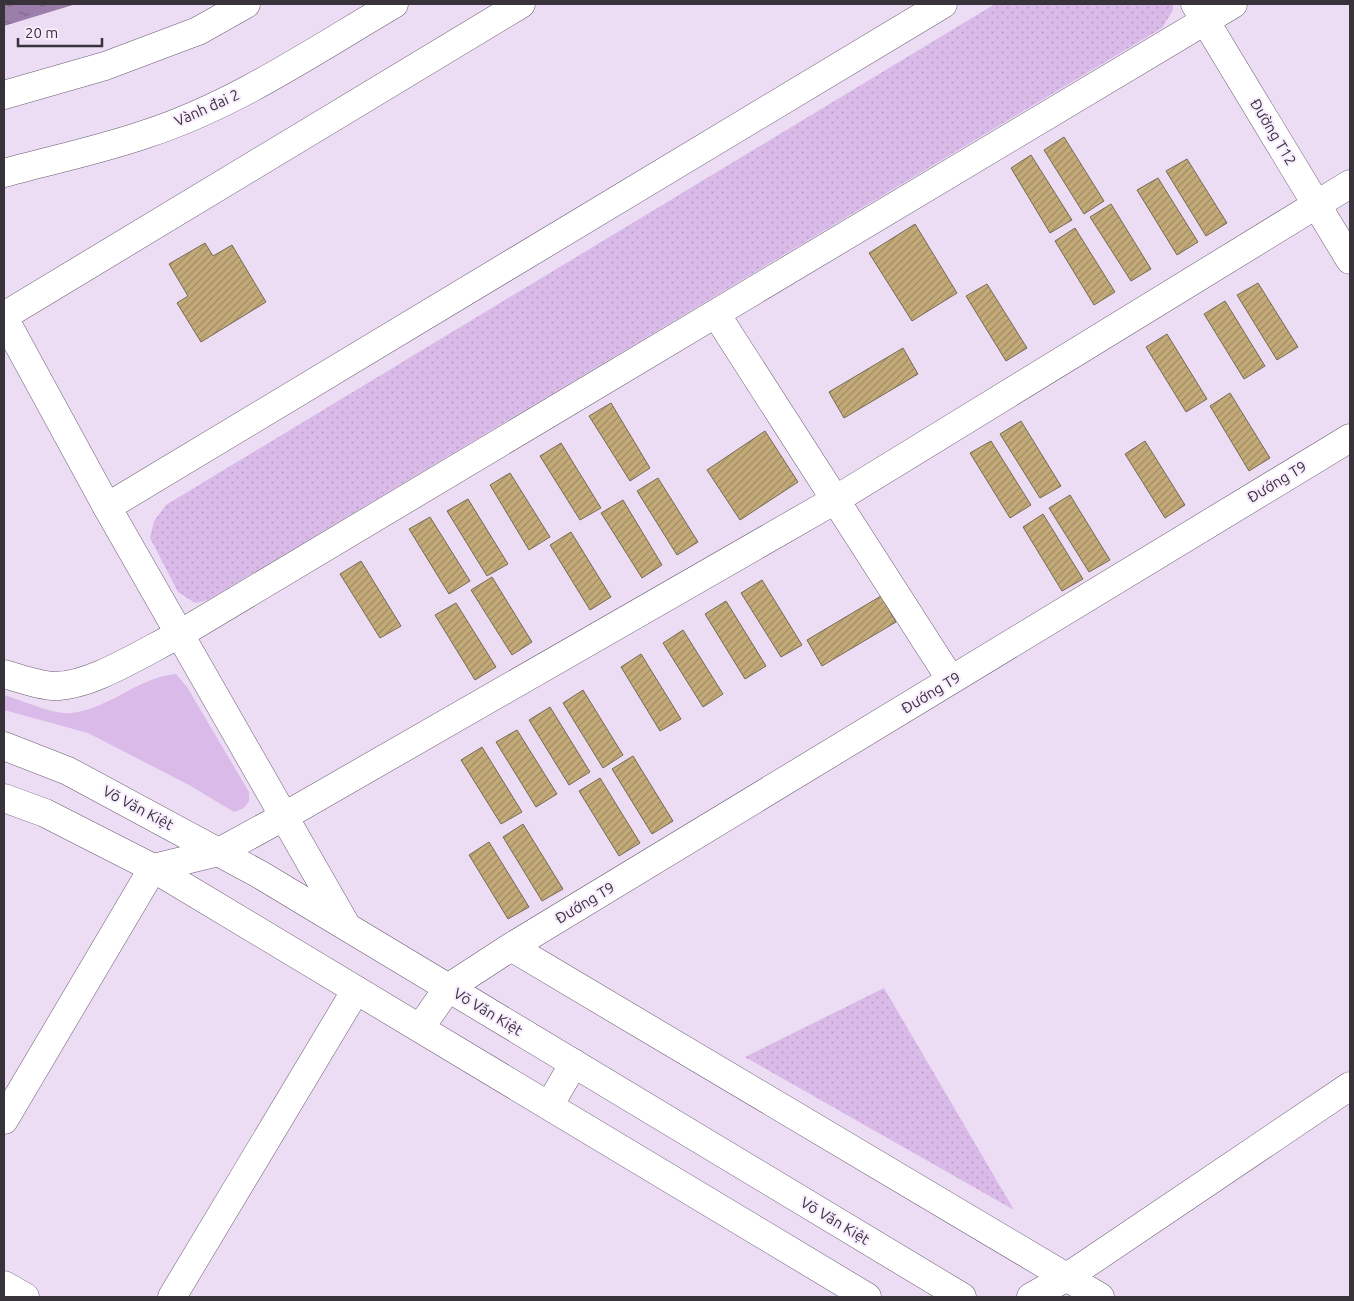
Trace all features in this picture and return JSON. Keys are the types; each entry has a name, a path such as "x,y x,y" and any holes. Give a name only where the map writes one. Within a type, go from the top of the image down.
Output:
{"street":[{"path":"4,95 105,66 198,30 246,4"},
{"name":"Vành đai 2","path":"4,173 147,134 217,105 275,75 394,4"},
{"path":"348,928 107,507 4,317 521,4"},
{"path":"107,507 943,4"},
{"path":"4,674 51,686 71,685 88,680 180,634 716,314 1200,12 1233,4"},
{"name":"Đường T12","path":"1200,12 1350,260"},
{"path":"4,1120 153,868 219,852 283,816 835,500 1350,184"},
{"path":"716,314 951,680"},
{"name":"Đướng T9","path":"448,988 511,947 1350,438"},
{"name":"Võ Văn Kiệt","path":"4,746 68,771 219,852 962,1297"},
{"path":"4,798 45,814 153,868 867,1297"},
{"path":"511,947 1100,1297"},
{"path":"420,1028 448,988"},
{"path":"172,1297 356,990"},
{"path":"549,1106 574,1063"},
{"path":"1031,1297 1067,1277 1350,1086"},
{"path":"4,1285 24,1297"}],"shaded area":[{"path":"995,4 1173,4 1173,10 1162,28 208,600 195,603 178,592 150,538 154,521 166,505"},
{"path":"176,674 187,687 249,792 249,801 244,808 234,812 189,785 88,733 4,710 4,695 56,712 71,713 98,706 162,676"},
{"path":"884,988 1014,1210 745,1057"}],"water":[{"path":"4,4 76,4 4,26"}],"building":[{"path":"1064,137 1104,201 1084,214 1044,150"},
{"path":"1031,155 1072,220 1050,233 1011,168"},
{"path":"1187,159 1227,223 1206,236 1166,171"},
{"path":"1158,178 1198,242 1177,255 1137,190"},
{"path":"1111,204 1151,269 1131,281 1090,217"},
{"path":"915,224 957,293 912,321 869,253"},
{"path":"1075,228 1115,292 1094,305 1055,241"},
{"path":"205,243 213,256 232,245 266,302 201,342 177,303 188,296 169,264"},
{"path":"1258,283 1298,347 1277,360 1237,295"},
{"path":"987,284 1027,348 1006,361 966,296"},
{"path":"1225,301 1265,366 1244,379 1204,314"},
{"path":"1167,334 1207,399 1186,412 1146,347"},
{"path":"903,348 918,374 844,418 829,392"},
{"path":"1230,393 1270,458 1249,471 1210,406"},
{"path":"611,403 650,468 630,481 589,416"},
{"path":"1021,421 1061,486 1040,498 1000,434"},
{"path":"765,431 798,482 740,520 707,470"},
{"path":"991,441 1031,505 1010,518 970,453"},
{"path":"1145,441 1185,505 1165,518 1125,454"},
{"path":"561,443 601,508 580,520 540,456"},
{"path":"510,473 550,537 529,550 490,485"},
{"path":"658,478 698,542 677,555 637,491"},
{"path":"1070,495 1110,560 1089,572 1049,508"},
{"path":"468,499 508,564 487,576 447,511"},
{"path":"623,500 662,565 642,578 601,513"},
{"path":"1043,514 1083,579 1062,591 1023,527"},
{"path":"430,517 470,581 449,594 409,529"},
{"path":"571,532 611,597 590,610 550,545"},
{"path":"361,561 401,626 380,638 340,574"},
{"path":"492,577 532,642 512,655 471,590"},
{"path":"762,580 802,645 781,657 741,593"},
{"path":"881,596 896,622 822,666 807,640"},
{"path":"726,601 766,666 745,679 705,614"},
{"path":"456,603 496,667 475,680 435,615"},
{"path":"683,630 723,694 703,707 663,643"},
{"path":"641,654 681,719 660,731 621,667"},
{"path":"583,690 623,755 603,768 563,703"},
{"path":"550,707 590,772 569,785 529,720"},
{"path":"517,730 557,794 536,807 496,742"},
{"path":"482,747 522,812 501,824 461,760"},
{"path":"633,756 673,821 652,834 612,769"},
{"path":"600,778 640,843 619,856 579,791"},
{"path":"523,824 563,889 542,901 503,837"},
{"path":"489,842 529,907 508,919 469,855"}]}
